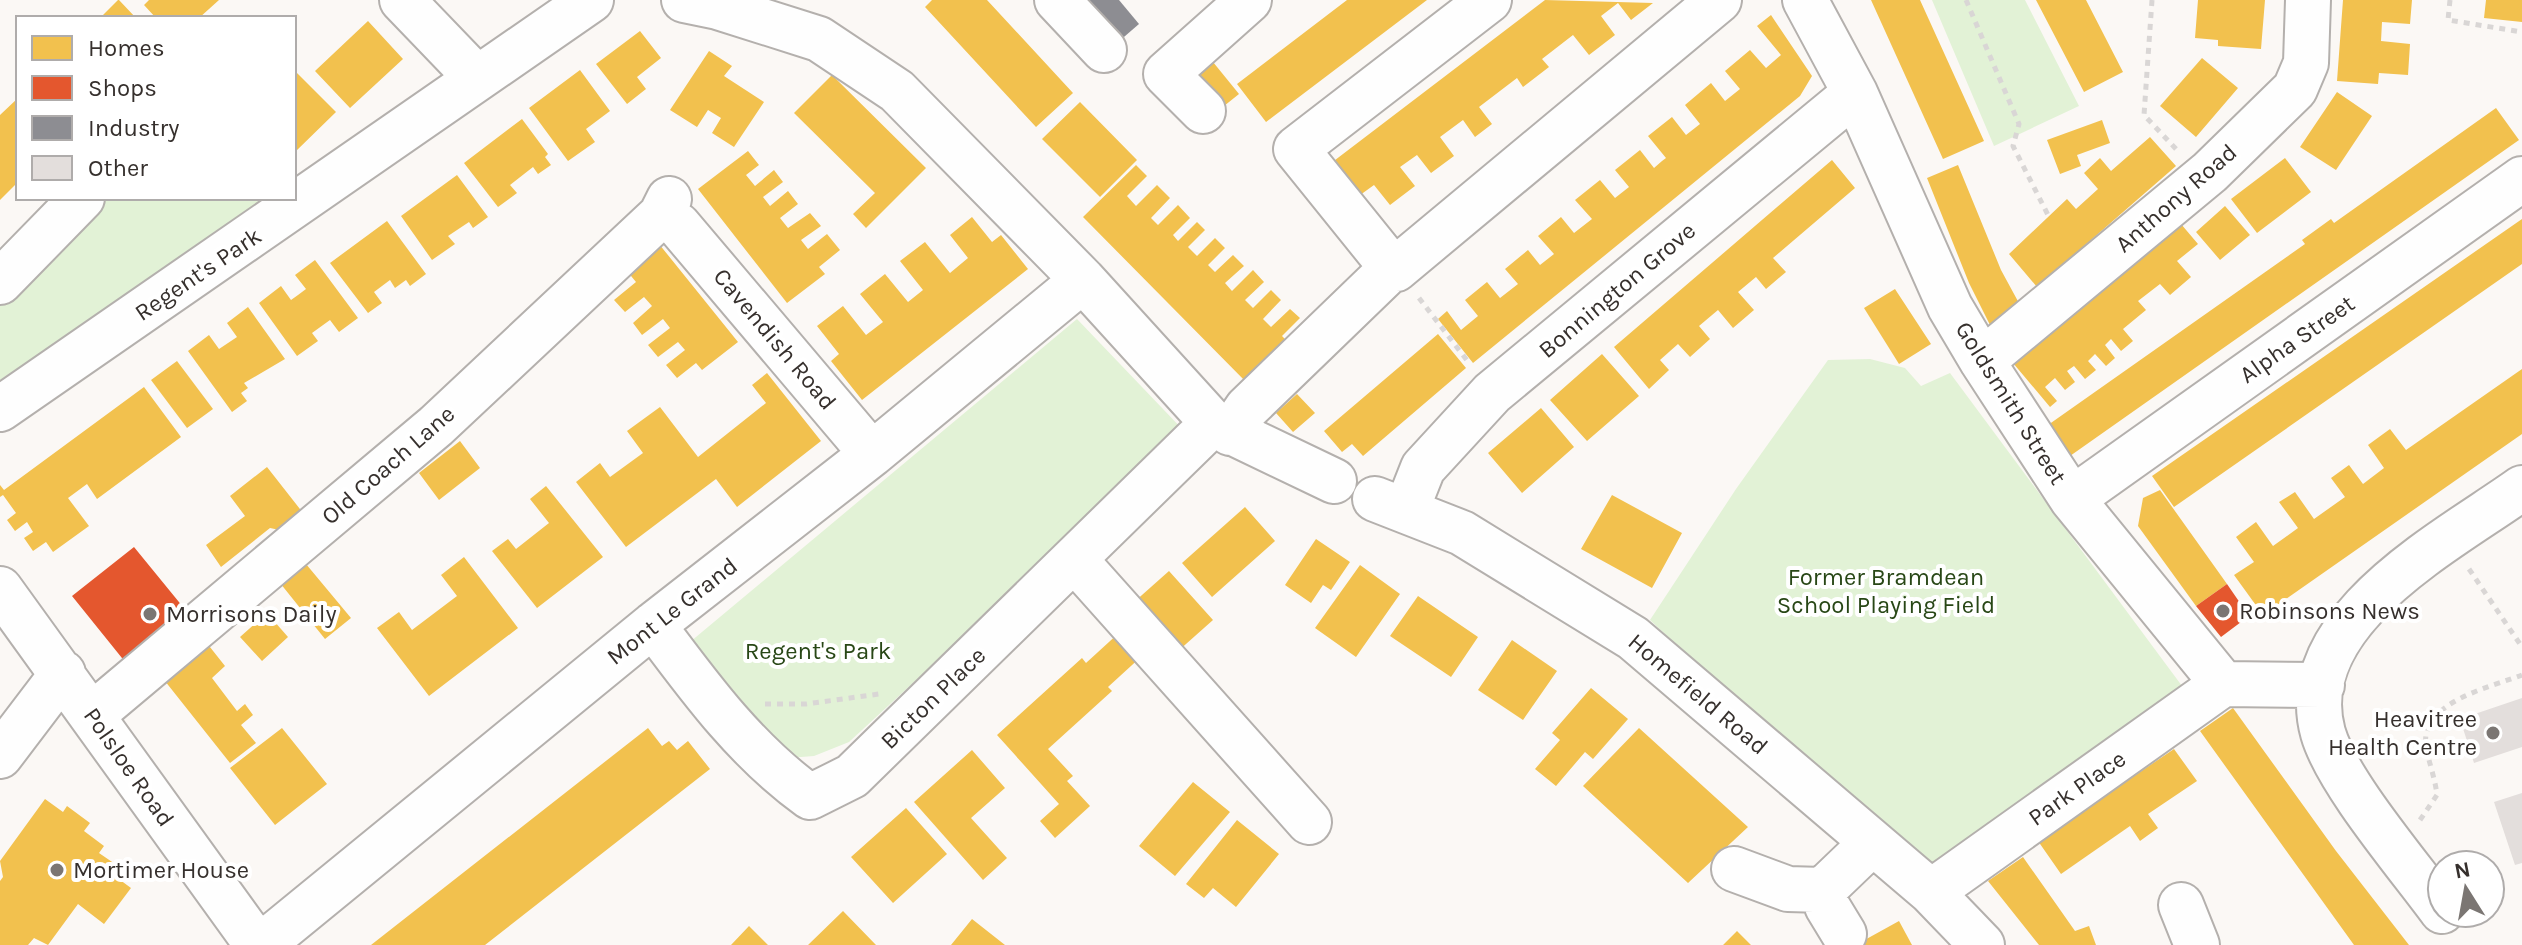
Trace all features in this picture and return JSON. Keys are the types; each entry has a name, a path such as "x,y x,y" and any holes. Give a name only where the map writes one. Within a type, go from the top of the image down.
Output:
{"street":[{"path":"402,0 476,77"},
{"name":"Regent's Park","path":"0,409 302,203 476,77 591,0"},
{"path":"684,0 718,7 819,39 897,91 1083,280 1222,428 1334,481"},
{"path":"1057,0 1104,50"},
{"path":"1203,111 1166,74 1249,0"},
{"path":"1394,268 1296,149 1489,0"},
{"name":"Bicton Place","path":"653,625 712,705 774,771 810,797 852,776 1074,559 1247,408 1394,268 1719,0"},
{"name":"Goldsmith Street","path":"1805,0 1855,93 1950,307 1982,361 2072,499 2223,684"},
{"name":"Anthony Road","path":"1982,361 2210,172 2295,89 2306,63 2308,0"},
{"name":"Bonnington Grove","path":"1390,505 1492,393 1855,93"},
{"name":"Alpha Street","path":"2072,499 2522,179"},
{"path":"0,282 80,200"},
{"name":"Cavendish Road","path":"674,212 872,454"},
{"name":"Old Coach Lane","path":"92,715 436,426 661,215 674,212"},
{"name":"Mont Le Grand","path":"260,945 653,625 872,454 1083,280"},
{"path":"2426,889 2332,753 2321,715 2322,685 2335,645 2351,621 2384,589 2448,538 2522,488"},
{"name":"Homefield Road","path":"1390,505 1462,533 1633,638 1931,892 1982,945"},
{"path":"1074,559 1309,822"},
{"name":"Polsloe Road","path":"0,589 260,945"},
{"path":"0,756 63,673"},
{"path":"2223,684 2322,685"},
{"name":"Park Place","path":"1931,892 2223,684"},
{"path":"1734,869 1788,889 1823,890 1872,843"},
{"path":"1823,890 1827,906 1844,934"},
{"path":"2181,905 2197,945"}],"path":[{"path":"1966,0 2019,124 2013,146 2048,215"},
{"path":"2152,0 2144,115 2166,141 2210,172"},
{"path":"2450,0 2448,20 2522,32"},
{"path":"1394,268 1492,393"},
{"path":"2448,538 2522,647"},
{"path":"2393,843 2425,816 2437,795 2434,770 2426,747 2427,727 2440,711 2463,698 2522,675"},
{"path":"712,705 806,704 885,693"}],"green space":[{"path":"1932,0 2025,0 2079,106 1994,146"},
{"path":"98,200 272,200 0,380 0,302"},
{"name":"Regent's Park","path":"1077,319 1185,432 849,742 814,756 788,758 690,642"},
{"name":"Former Bramdean School Playing Field","path":"1870,359 1905,368 1921,386 1950,373 2185,690 1933,869 1748,712 1650,620 1736,489 1828,360"}],"building: Homes":[{"path":"119,0 134,16 102,16"},
{"path":"149,0 219,0 201,16 154,16 144,5"},
{"path":"932,0 987,0 1073,93 1036,127 925,7"},
{"path":"1347,0 1427,0 1266,122 1237,84"},
{"path":"1545,0 1653,3 1631,20 1618,3 1601,16 1615,35 1589,55 1573,35 1542,59 1549,67 1523,87 1517,78 1479,107 1492,124 1475,137 1463,120 1440,137 1454,156 1431,173 1417,155 1400,167 1415,186 1390,205 1374,185 1356,198 1322,170"},
{"path":"1871,0 1920,0 1984,141 1943,159"},
{"path":"2036,0 2086,0 2123,72 2084,92"},
{"path":"2198,0 2265,0 2261,49 2218,46 2218,40 2195,38"},
{"path":"2343,0 2412,0 2410,24 2382,22 2381,41 2410,44 2408,75 2379,73 2378,84 2337,81"},
{"path":"2486,0 2522,0 2522,22 2484,18"},
{"path":"1771,15 1812,76 1800,96 1473,363 1438,319 1447,311 1461,330 1478,316 1465,300 1487,282 1500,298 1518,284 1505,269 1528,250 1540,265 1554,254 1538,236 1561,217 1574,233 1592,219 1575,200 1600,180 1615,198 1629,187 1615,170 1640,150 1654,168 1666,158 1648,136 1672,117 1686,135 1700,124 1685,105 1711,83 1725,101 1740,89 1725,71 1750,50 1766,68 1781,55 1757,26"},
{"path":"368,21 403,59 350,108 315,71"},
{"path":"640,31 661,58 637,77 646,89 627,104 596,64"},
{"path":"709,51 732,66 724,76 764,102 734,147 712,133 721,118 708,110 697,127 670,110"},
{"path":"2202,58 2238,88 2196,137 2160,106"},
{"path":"1213,62 1239,94 1224,106 1197,74"},
{"path":"580,70 610,111 586,129 595,142 568,161 529,108"},
{"path":"296,72 336,112 296,151"},
{"path":"832,75 926,168 866,228 853,214 875,193 794,113"},
{"path":"2337,92 2372,116 2336,170 2300,147"},
{"path":"16,100 16,184 0,200 0,115"},
{"path":"1080,102 1137,160 1100,197 1042,139"},
{"path":"2496,108 2519,140 2070,456 2048,425 2305,244 2302,240 2331,219 2334,223"},
{"path":"522,119 548,154 545,157 551,165 538,174 533,167 510,185 517,193 498,207 464,163"},
{"path":"2102,120 2110,143 2077,155 2081,166 2060,174 2047,140"},
{"path":"2150,137 2176,166 2037,287 2009,254 2067,199 2076,209 2098,189 2084,173 2100,158 2111,171"},
{"path":"748,151 759,165 746,175 755,186 774,170 783,182 763,197 770,206 788,191 798,204 780,218 788,228 810,213 821,226 801,240 808,249 827,234 840,250 819,267 825,274 787,303 698,189"},
{"path":"2285,158 2311,192 2257,233 2231,199"},
{"path":"1832,160 1855,188 1773,258 1786,272 1766,289 1756,277 1738,292 1754,310 1733,328 1718,310 1699,326 1710,339 1690,357 1678,344 1660,360 1669,370 1649,389 1614,347"},
{"path":"1136,165 1147,176 1127,196 1136,206 1157,185 1170,198 1151,218 1158,225 1178,205 1190,218 1173,235 1178,241 1197,222 1205,230 1188,247 1197,256 1215,238 1225,248 1208,265 1215,272 1233,255 1244,266 1225,283 1232,291 1253,270 1264,282 1245,300 1253,308 1271,290 1281,300 1263,319 1271,327 1290,309 1300,318 1282,336 1292,346 1250,386 1083,217"},
{"path":"1958,165 2001,270 2020,305 1991,327 1969,283 1927,178"},
{"path":"457,175 488,217 473,228 469,222 448,236 455,244 432,260 401,216"},
{"path":"2225,206 2250,235 2220,260 2196,232"},
{"path":"972,217 992,242 1001,235 1028,269 862,400 831,361 839,354 817,326 843,306 866,335 883,322 860,294 885,274 908,302 923,290 900,261 925,242 950,273 968,258 950,235"},
{"path":"2522,219 2522,264 2174,507 2152,476"},
{"path":"387,221 426,274 410,286 406,280 395,288 390,280 374,292 382,303 368,313 330,263"},
{"path":"2181,224 2198,244 2177,261 2191,277 2170,295 2160,284 2138,301 2146,310 2123,329 2133,341 2121,351 2111,339 2105,345 2115,358 2106,366 2095,354 2088,361 2096,370 2085,379 2074,366 2067,371 2075,382 2065,390 2055,378 2045,387 2057,401 2050,407 2013,363"},
{"path":"655,239 738,342 702,370 696,363 677,378 666,365 685,350 678,342 658,357 648,345 670,328 663,319 642,335 633,323 652,306 644,297 625,312 614,300 636,282 622,265"},
{"path":"315,260 358,318 339,332 330,320 312,333 318,341 297,356 259,303 281,286 291,300 306,289 295,275"},
{"path":"1895,289 1931,344 1899,364 1864,308"},
{"path":"248,307 285,359 244,383 248,388 241,393 247,401 232,412 188,351 209,335 219,349 237,337 227,323"},
{"path":"1438,334 1466,368 1363,456 1352,444 1342,452 1324,431"},
{"path":"1602,354 1639,396 1587,441 1550,400"},
{"path":"177,361 213,409 187,428 151,380"},
{"path":"2522,369 2522,434 2263,615 2234,575 2254,562 2236,537 2256,522 2273,546 2298,528 2279,502 2295,492 2314,519 2345,497 2331,478 2349,465 2363,484 2384,468 2368,445 2390,429 2406,450"},
{"path":"767,373 821,441 737,507 716,479 626,547 576,482 600,463 610,477 643,453 627,431 660,407 698,457 766,403 752,385"},
{"path":"144,387 181,437 97,499 87,484 68,498 89,526 53,552 46,542 33,551 24,538 33,532 27,522 15,531 7,520 16,513 3,495 0,497 0,485 4,490"},
{"path":"1297,394 1315,413 1293,432 1276,413"},
{"path":"1541,408 1574,447 1522,493 1488,453"},
{"path":"460,441 480,468 439,500 419,473"},
{"path":"267,467 307,518 289,532 270,528 221,567 206,545 245,516 230,496"},
{"path":"546,486 603,557 537,608 492,551 508,539 516,549 549,523 530,499"},
{"path":"2160,490 2227,584 2196,606 2138,526 2143,498"},
{"path":"1612,495 1682,533 1652,588 1581,549"},
{"path":"1245,507 1275,541 1212,597 1182,563"},
{"path":"1316,539 1350,562 1331,590 1323,585 1311,603 1285,585"},
{"path":"464,557 518,628 429,696 377,628 399,612 412,630 457,596 441,575"},
{"path":"301,558 351,618 325,639 276,578"},
{"path":"1360,565 1400,594 1356,657 1315,628"},
{"path":"1169,571 1213,620 1177,652 1133,603"},
{"path":"1418,596 1478,637 1451,677 1390,636"},
{"path":"267,613 288,637 262,661 240,637"},
{"path":"1121,631 1143,655 1108,687 1112,691 1048,749 1073,776 1067,781 1090,806 1055,838 1040,821 1059,804 997,735 1082,658 1086,663"},
{"path":"202,637 225,666 212,678 237,711 245,704 253,715 241,725 256,743 230,763 157,671"},
{"path":"1512,640 1557,671 1523,720 1478,690"},
{"path":"1591,688 1628,719 1593,759 1585,752 1556,786 1535,769 1560,740 1552,733"},
{"path":"2233,708 2336,851 2409,945 2354,945 2200,731"},
{"path":"282,728 327,784 275,825 230,768"},
{"path":"648,728 662,746 669,741 677,750 688,741 710,769 485,945 371,945"},
{"path":"1639,728 1748,827 1688,883 1583,786"},
{"path":"2174,749 2197,781 2148,814 2158,828 2140,841 2130,826 2061,874 2038,841"},
{"path":"972,750 1005,788 971,818 1007,858 983,880 914,802"},
{"path":"1193,782 1230,812 1175,876 1139,846"},
{"name":"Mortimer House","path":"45,799 63,812 67,806 90,823 84,831 104,846 99,853 118,866 112,874 131,888 104,924 78,904 48,945 34,938 28,945 0,945 0,881 3,877 0,861"},
{"path":"906,808 947,854 893,903 851,857"},
{"path":"1237,820 1279,854 1236,907 1213,888 1204,898 1186,884"},
{"path":"2023,857 2075,931 2089,926 2096,945 2039,945 1988,881"},
{"path":"843,911 876,945 808,945"},
{"path":"972,919 1005,945 951,945"},
{"path":"1899,921 1912,945 1862,945 1861,942"},
{"path":"749,926 768,945 731,945"},
{"path":"1737,931 1751,945 1723,945"}],"building: Shops":[{"path":"134,547 192,618 130,668 72,596"},
{"name":"Robinsons News","path":"2227,584 2249,616 2221,637 2196,606"}],"building: Industry":[{"path":"1080,0 1119,0 1139,24 1117,43"}],"building: Other":[{"name":"Heavitree Health Centre","path":"2522,698 2522,747 2474,763 2460,719"},
{"name":"Heavitree Health Centre","path":"2522,793 2522,863 2515,865 2494,802"}],"place":[{"name":"Robinsons News","path":"2223,611"},
{"name":"Morrisons Daily","path":"150,614"},
{"name":"Heavitree Health Centre","path":"2493,733"},
{"name":"Mortimer House","path":"57,870"}]}
